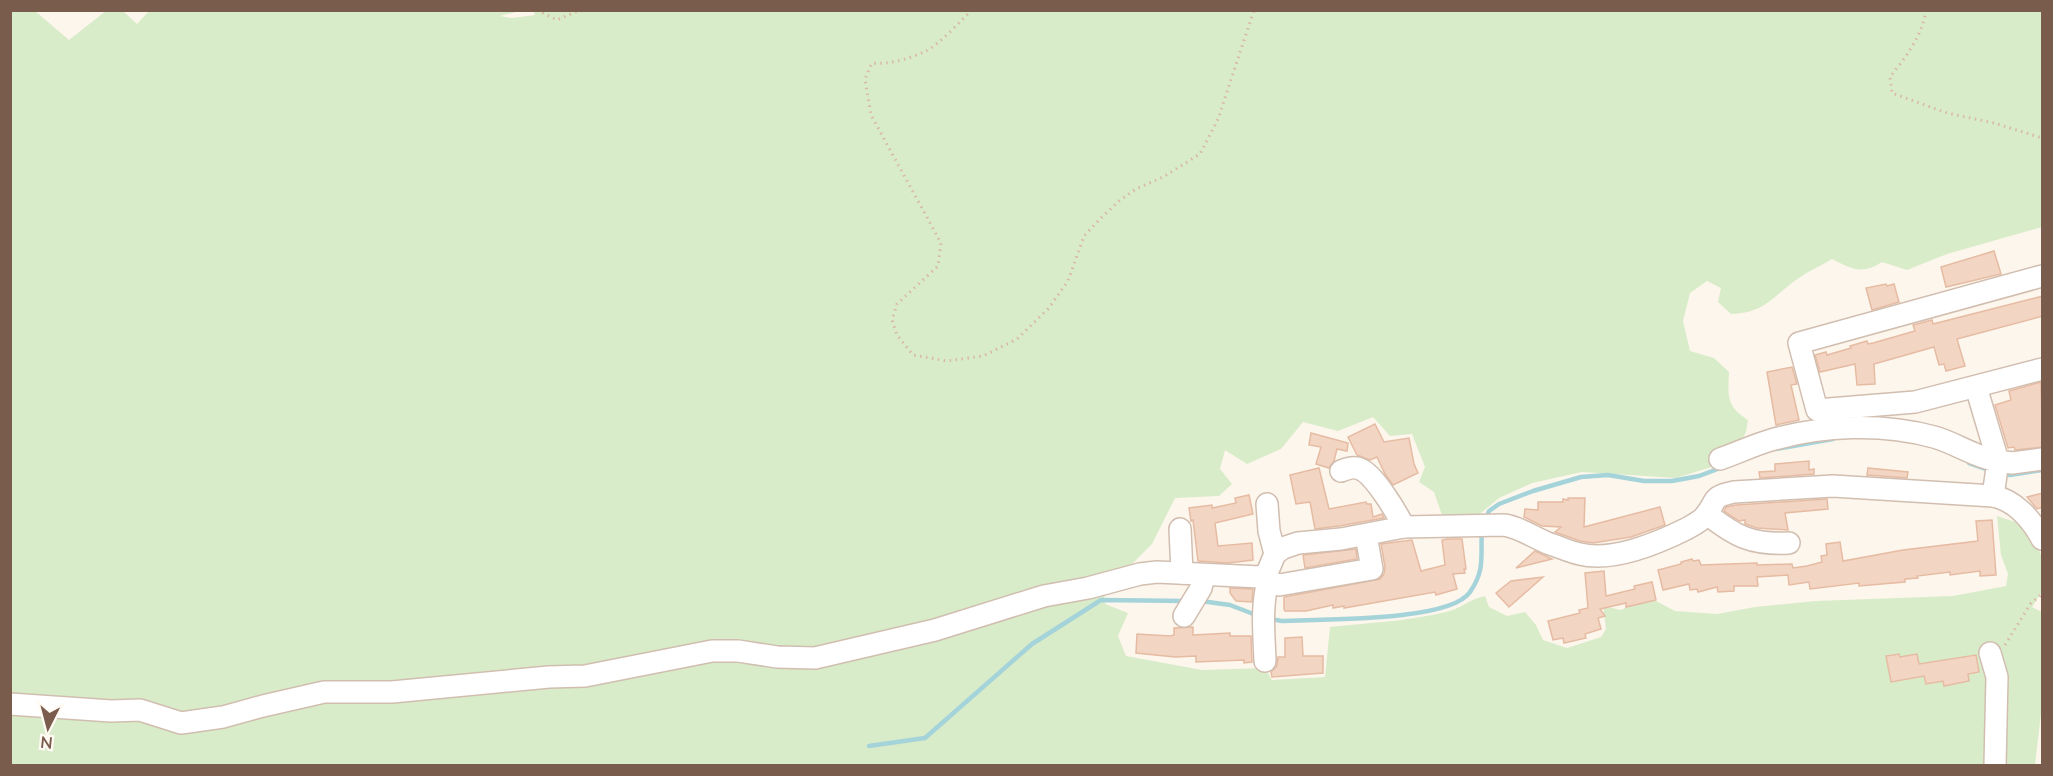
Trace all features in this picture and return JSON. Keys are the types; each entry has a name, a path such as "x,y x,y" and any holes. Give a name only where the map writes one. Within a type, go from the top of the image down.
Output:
{"street":[{"path":"2043,276 1799,343 1817,410 1915,402 2043,369"},
{"path":"1976,387 1996,476 2006,498 2040,529"},
{"path":"1720,459 1771,440 1810,431 1850,428 1885,429 1936,437 1974,455 1996,476"},
{"path":"1265,661 1264,595 1267,573 1275,554 1283,548 1298,543 1366,535 1404,527 1504,525 1515,526 1533,537 1582,555 1613,555 1666,538 1699,522 1720,495 1778,489 1996,476 2012,463 2043,459"},
{"path":"1341,471 1347,468 1359,468 1365,473 1383,493 1404,527"},
{"path":"1266,504 1269,531 1275,554"},
{"path":"1707,514 1732,534 1756,541 1789,543"},
{"path":"1180,529 1182,573"},
{"path":"10,704 111,711 140,710 181,723 223,717 324,692 441,689 526,679 585,676 712,651 815,658 926,633 1044,596 1088,588 1140,574 1157,572 1266,579 1279,585 1372,569 1366,535"},
{"path":"1190,606 1204,576"},
{"path":"1990,653 1997,677 1995,765"}],"path":[{"path":"537,10 557,20 580,10"},
{"path":"972,10 927,50 892,62 872,63 864,79 871,115 941,243 938,266 897,303 892,320 897,335 914,355 947,361 983,357 1017,339 1048,309 1068,281 1084,237 1101,218 1136,189 1163,177 1200,154 1218,119 1254,10"},
{"path":"1926,10 1925,18 1909,53 1890,77 1892,93 1947,113 1994,123 2043,138"},
{"path":"1990,653 2007,644 2014,628 2031,603 2043,594"}],"green space":[{"path":"107,10 123,11 137,24 150,10 520,11 500,16 512,18 535,15 533,10 2042,11 2042,227 1947,254 1907,270 1882,262 1869,268 1857,269 1832,259 1797,279 1765,305 1742,313 1731,314 1718,302 1721,288 1707,281 1690,293 1683,321 1690,351 1714,358 1729,372 1730,400 1736,410 1748,420 1746,432 1731,461 1676,478 1582,472 1532,483 1499,498 1476,517 1443,518 1434,492 1419,482 1425,467 1412,434 1390,436 1373,417 1338,431 1303,422 1281,449 1247,464 1225,450 1220,469 1232,484 1219,496 1175,498 1152,544 1130,566 1103,574 1105,604 1128,613 1118,636 1126,656 1202,670 1265,668 1272,680 1325,677 1330,627 1432,615 1451,611 1485,596 1489,607 1507,616 1525,612 1536,625 1543,640 1567,648 1601,637 1606,629 1603,606 1621,610 1641,601 1656,601 1675,611 1717,614 1755,607 1816,601 1953,596 2006,586 2008,574 2001,555 1997,516 2019,523 2039,550 2042,558 2042,592 2032,607 2042,612 2042,705 2035,765 1989,763 1987,766 11,765 10,11 35,11 69,40"}],"building":[{"path":"1994,251 2001,274 1946,287 1941,267"},
{"path":"1886,284 1887,286 1894,284 1899,302 1872,310 1866,288"},
{"path":"2043,296 2043,316 1957,339 1965,366 1946,371 1944,364 1939,365 1934,347 1874,364 1875,384 1857,385 1855,364 1820,372 1815,355 1826,352 1827,355 1867,341 1868,344 1873,343 1915,331 1913,325 1932,320 1933,324"},
{"path":"1792,367 1797,384 1791,385 1799,420 1776,425 1767,372"},
{"path":"2041,382 2043,447 2015,450 2014,447 2008,448 1995,405 2011,400 2009,391"},
{"path":"1375,424 1384,442 1409,438 1418,473 1393,485 1377,457 1370,460 1357,455 1348,437"},
{"path":"1311,433 1348,443 1347,451 1337,449 1334,461 1329,468 1316,464 1321,447 1309,445"},
{"path":"1809,461 1809,470 1814,469 1814,474 1760,478 1759,472 1775,471 1775,464"},
{"path":"1319,468 1329,509 1366,502 1371,504 1373,517 1382,514 1384,518 1315,529 1310,502 1296,504 1290,475"},
{"path":"1868,468 1908,472 1907,478 1867,475"},
{"path":"2043,493 2043,507 2037,509 2027,497"},
{"path":"1249,495 1253,514 1215,523 1218,546 1252,543 1253,560 1228,563 1198,561 1193,520 1191,521 1189,508 1212,505 1212,508 1236,503 1235,498"},
{"path":"1568,498 1585,498 1584,527 1660,507 1665,525 1631,537 1593,543 1555,532 1561,527 1542,526 1524,517 1525,509 1538,510 1538,502 1563,502 1563,499 1568,500"},
{"path":"1827,499 1828,509 1785,513 1788,530 1757,528 1745,524 1745,520 1739,521 1724,511 1726,507 1736,505"},
{"path":"1992,520 1996,575 1980,576 1980,571 1950,575 1950,572 1917,576 1918,578 1905,579 1905,582 1859,586 1859,583 1810,589 1809,582 1789,585 1788,575 1757,577 1758,586 1734,586 1734,591 1718,592 1717,587 1698,592 1697,589 1690,590 1689,584 1663,590 1658,570 1692,559 1693,561 1699,560 1701,565 1757,563 1757,565 1792,564 1793,568 1807,566 1822,562 1821,556 1827,555 1826,544 1840,542 1843,561 1903,550 1978,541 1976,521"},
{"path":"1462,539 1466,569 1464,569 1465,573 1453,574 1457,589 1436,595 1435,592 1344,608 1344,606 1333,608 1333,605 1306,611 1285,611 1284,609 1284,597 1380,579 1385,567 1381,544 1412,540 1421,571 1445,565 1442,540"},
{"path":"1356,549 1357,559 1305,568 1303,555"},
{"path":"1535,551 1552,559 1516,568"},
{"path":"1604,571 1606,596 1652,582 1656,600 1626,607 1626,603 1600,609 1605,616 1598,618 1601,629 1585,634 1586,638 1564,643 1563,638 1553,640 1548,621 1580,613 1579,610 1588,608 1585,573"},
{"path":"1543,577 1509,607 1496,593 1511,581"},
{"path":"1230,588 1253,589 1252,602 1236,601 1230,593"},
{"path":"1193,627 1193,635 1230,633 1230,636 1251,636 1252,662 1244,663 1244,660 1196,662 1196,656 1175,657 1136,653 1137,634 1170,636 1174,635 1174,628"},
{"path":"1302,637 1303,656 1323,656 1323,673 1272,677 1271,672 1277,666 1278,657 1285,657 1285,638"},
{"path":"1899,654 1900,657 1917,654 1919,664 1976,655 1979,672 1968,674 1969,681 1944,686 1943,681 1926,684 1924,676 1891,682 1886,656"}],"waterway":[{"path":"1776,449 1833,439"},
{"path":"1969,463 1992,471"},
{"path":"1486,520 1489,511 1499,504 1581,477 1608,475 1644,481 1672,481 1699,476 1723,467"},
{"path":"2003,474 2042,470"},
{"path":"1270,619 1282,621 1382,617 1437,609 1458,602 1470,592 1478,576 1482,530"},
{"path":"869,746 925,738 1032,644 1101,600 1186,601"},
{"path":"1201,601 1230,605 1256,615"}]}
